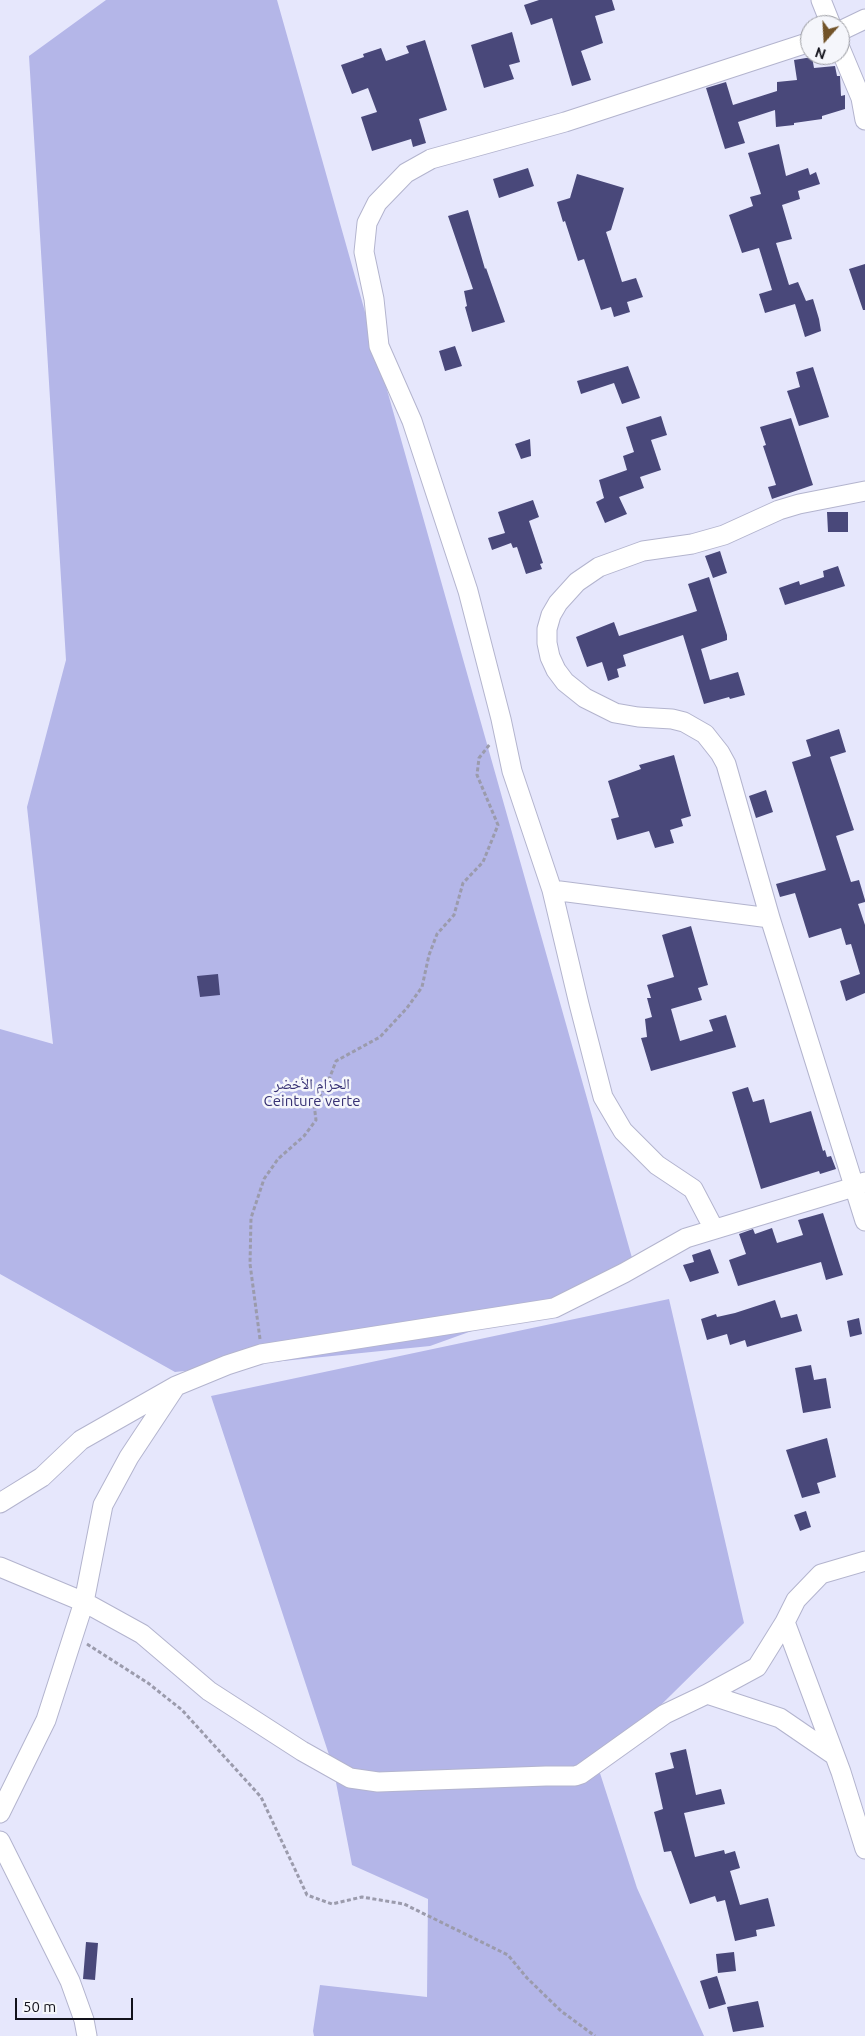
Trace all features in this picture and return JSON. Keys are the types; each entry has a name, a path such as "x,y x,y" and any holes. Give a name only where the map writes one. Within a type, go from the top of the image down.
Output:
{"street":[{"path":"820,0 827,15"},
{"path":"850,26 865,19"},
{"path":"714,1229 693,1189 658,1165 624,1131 603,1097 552,890 512,772 501,719 468,592 412,422 378,346 374,299 364,252 367,223 378,203 406,174 431,159 565,122 800,45"},
{"path":"847,65 861,98 865,120"},
{"path":"865,491 799,504 766,516 740,529 708,540 643,551 612,561 587,574 567,592 551,615 547,643 550,657 556,670 565,682 585,698 616,713 684,722 705,734 726,764 770,918 860,1185 865,1221"},
{"path":"552,890 770,918"},
{"path":"0,1503 42,1477 81,1440 176,1386 200,1375 261,1354 554,1308 624,1273 686,1238 860,1185"},
{"path":"0,1813 46,1720 84,1602 103,1505 130,1457 176,1386"},
{"path":"0,1567 84,1602 142,1634 209,1691 302,1751 350,1778 378,1782 575,1776 590,1770 665,1714 757,1667 785,1622 796,1600 821,1574 865,1561"},
{"path":"785,1622 841,1772 865,1849"},
{"path":"707,1694 780,1718 834,1756"},
{"path":"0,1841 70,1981 84,2020 87,2036"}],"path":[{"path":"261,1354 250,1264 251,1218 264,1179 278,1159 304,1136 316,1120 314,1104 326,1085 336,1061 380,1037 407,1008 422,987 429,955 437,934 454,915 463,883 483,862 498,825 477,775 479,758 492,742"},
{"path":"73,1637 108,1656 148,1683 182,1710 261,1797 307,1895 332,1904 362,1897 404,1904 508,1955 527,1978 560,2011 595,2036"}],"green space":[{"name":"الحزام الأخضر Ceinture verte","path":"106,0 277,0 636,1272 430,1346 175,1372 0,1274 0,1029 53,1044 27,807 66,660 29,56"},
{"path":"669,1299 744,1623 598,1767 637,1888 704,2036 314,2036 313,2031 320,1985 427,1997 428,1899 352,1865 333,1767 211,1396"}],"building":[{"path":"539,0 612,0 615,10 595,16 603,43 581,51 591,80 572,86 552,18 531,25 524,5"},
{"path":"512,32 520,62 509,65 514,79 484,88 471,45"},
{"path":"425,40 447,110 419,119 426,143 413,147 411,139 372,151 361,117 377,112 368,88 352,94 341,65 364,57 363,54 381,48 386,61 409,53 406,46"},
{"path":"800,59 800,65 813,65 814,68 835,66 837,76 840,76 841,96 845,95 845,109 822,116 822,119 794,123 794,125 776,127 775,110 738,122 745,143 725,149 706,88 726,82 733,105 777,91 777,82 797,80 794,60"},
{"path":"779,144 786,176 808,168 810,175 816,172 820,184 798,191 800,199 782,205 792,239 776,243 789,285 798,282 806,301 813,299 821,331 805,337 795,304 765,313 759,294 772,290 759,248 742,253 729,215 753,206 750,197 761,194 748,153"},
{"path":"528,168 534,186 499,198 493,179"},
{"path":"577,174 624,188 611,230 606,232 622,282 636,278 643,297 627,302 630,312 614,317 611,307 601,310 584,259 578,261 565,221 563,222 557,202 570,198"},
{"path":"468,210 485,269 505,322 472,332 465,307 467,306 464,291 473,289 448,216"},
{"path":"865,264 865,310 863,310 849,269"},
{"path":"455,346 462,366 445,371 439,351"},
{"path":"628,366 640,398 622,404 614,383 581,394 577,381"},
{"path":"813,367 829,417 799,426 787,391 800,387 796,372"},
{"path":"661,416 667,435 651,440 661,470 640,477 644,488 619,497 627,514 605,523 596,502 604,498 599,480 627,470 623,456 634,452 626,427"},
{"path":"791,418 813,485 772,499 768,487 776,485 763,446 766,445 760,427"},
{"path":"530,439 531,456 521,459 515,444"},
{"path":"533,500 539,517 529,521 543,563 540,564 542,569 526,574 517,547 513,548 511,543 492,550 488,538 505,533 498,512"},
{"path":"827,512 848,512 848,532 828,532"},
{"path":"720,551 727,573 713,578 705,556"},
{"path":"838,566 845,586 785,605 779,588 799,581 800,585 824,577 823,571"},
{"path":"709,577 727,635 727,640 701,649 710,680 738,672 745,695 704,704 683,635 623,655 626,666 617,669 619,677 608,681 602,662 587,667 576,637 614,622 619,636 697,611 688,584"},
{"path":"839,729 846,752 830,757 854,830 836,836 851,882 859,880 865,900 865,902 858,904 865,925 865,993 846,1001 840,981 860,974 851,944 846,945 841,928 809,938 795,893 780,897 776,884 826,870 792,762 811,756 806,740"},
{"path":"674,755 691,816 681,819 683,826 670,830 674,843 655,848 649,831 617,840 611,819 619,817 608,781 641,769 639,765"},
{"path":"766,790 773,812 756,818 749,796"},
{"path":"691,926 708,985 698,988 702,1000 671,1009 680,1041 713,1031 709,1020 726,1015 736,1047 651,1071 641,1038 647,1037 645,1019 652,1017 647,998 651,998 647,985 674,977 662,935"},
{"path":"218,974 220,995 200,997 197,976"},
{"path":"748,1087 753,1102 764,1099 770,1123 811,1111 823,1151 825,1150 827,1157 831,1156 836,1169 820,1174 819,1171 761,1189 732,1092"},
{"path":"823,1213 843,1275 826,1280 821,1262 738,1286 729,1260 746,1254 739,1234 753,1229 755,1234 772,1228 777,1243 803,1235 798,1220"},
{"path":"710,1249 719,1273 690,1282 683,1265 694,1262 692,1255"},
{"path":"775,1300 781,1318 797,1314 802,1331 747,1347 745,1340 730,1345 727,1334 707,1340 701,1319 716,1314 717,1317 735,1313"},
{"path":"859,1318 862,1334 850,1337 847,1321"},
{"path":"811,1365 814,1380 826,1378 831,1408 803,1413 795,1368"},
{"path":"827,1438 836,1477 817,1483 820,1493 802,1498 786,1450"},
{"path":"806,1511 811,1527 800,1531 794,1515"},
{"path":"686,1749 696,1795 721,1789 725,1804 684,1813 695,1857 724,1850 725,1854 735,1851 740,1868 730,1871 740,1905 768,1898 775,1926 756,1930 757,1936 735,1941 725,1900 717,1902 715,1896 690,1904 671,1851 664,1852 654,1812 663,1809 655,1773 674,1768 670,1753"},
{"path":"86,1942 98,1943 95,1980 83,1979"},
{"path":"734,1952 736,1971 718,1973 716,1954"},
{"path":"717,1976 726,2004 709,2009 700,1981"},
{"path":"758,2001 764,2027 733,2032 727,2007"}]}
